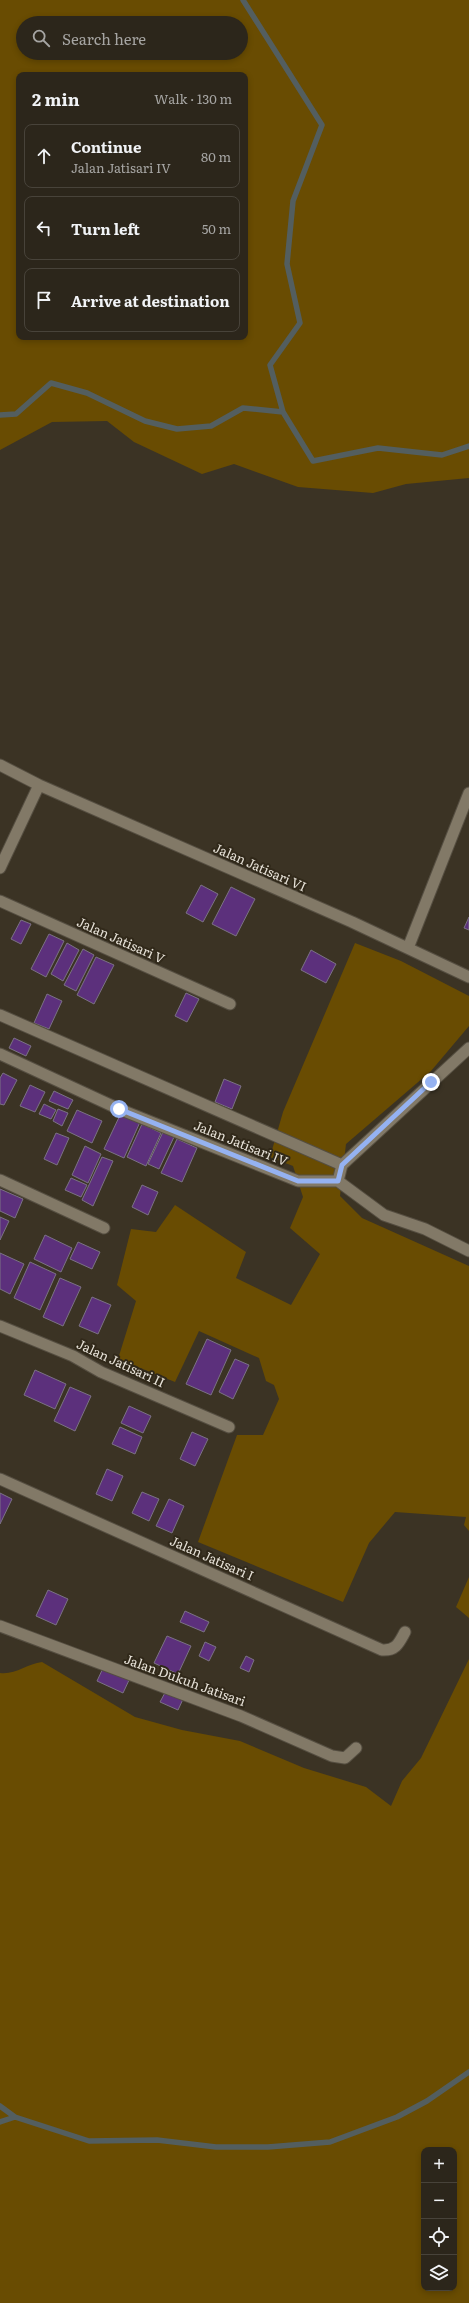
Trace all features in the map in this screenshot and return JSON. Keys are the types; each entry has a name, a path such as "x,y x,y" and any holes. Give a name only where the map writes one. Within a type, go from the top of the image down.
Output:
{"street":[{"path":"0,766 38,785 0,868"},
{"name":"Jalan Jatisari VI","path":"38,785 408,948 469,977"},
{"path":"408,948 469,793"},
{"name":"Jalan Jatisari V","path":"0,901 230,1004"},
{"path":"0,1015 342,1165"},
{"path":"469,1048 342,1165 338,1181 384,1215 425,1229 469,1251"},
{"name":"Jalan Jatisari IV","path":"0,1054 119,1109 298,1181 338,1181"},
{"path":"0,1180 104,1228"},
{"name":"Jalan Jatisari II","path":"0,1326 73,1356 101,1372 229,1427"},
{"name":"Jalan Jatisari I","path":"0,1479 382,1650 389,1651 396,1648 405,1632"},
{"name":"Jalan Dukuh Jatisari","path":"0,1626 241,1716 332,1756 345,1758 356,1748"}],"shaded area":[{"path":"0,0 469,0 469,478 406,484 373,493 298,487 234,464 202,474 134,442 107,421 52,422 0,450"},
{"path":"355,943 401,961 469,996 469,1026 431,1071 346,1144 340,1196 362,1218 469,1266 469,1531 464,1525 466,1517 395,1512 369,1543 343,1602 198,1542 237,1435 263,1435 279,1399 274,1385 266,1381 259,1358 199,1331 175,1382 118,1359 136,1301 117,1285 131,1229 156,1232 175,1205 246,1252 236,1278 291,1305 320,1254 290,1228 303,1197 293,1166 270,1157 283,1112"},
{"path":"469,1577 469,1618 456,1607"},
{"path":"469,1659 469,2303 0,2303 0,1673 16,1671 42,1662 135,1717 182,1730 240,1741 304,1768 366,1787 391,1806 402,1781 421,1758"}],"building":[{"path":"201,885 218,894 203,922 186,913"},
{"path":"231,887 255,899 236,936 212,924"},
{"path":"469,917 469,930 464,928"},
{"path":"21,920 31,924 21,944 11,939"},
{"path":"49,934 64,941 46,977 31,969"},
{"path":"67,943 79,950 63,981 51,974"},
{"path":"83,949 94,955 76,991 64,985"},
{"path":"311,950 336,964 326,983 301,970"},
{"path":"96,957 114,965 94,1004 77,995"},
{"path":"186,993 199,999 187,1022 175,1016"},
{"path":"47,994 62,1001 49,1029 34,1023"},
{"path":"14,1038 31,1046 26,1056 9,1048"},
{"path":"3,1073 17,1080 4,1105 0,1104 0,1078"},
{"path":"224,1079 241,1086 232,1109 215,1102"},
{"path":"30,1085 45,1092 35,1112 20,1106"},
{"path":"54,1091 73,1100 68,1109 49,1101"},
{"path":"44,1104 56,1110 51,1119 39,1114"},
{"path":"58,1109 68,1113 62,1126 53,1121"},
{"path":"77,1110 102,1121 92,1143 67,1131"},
{"path":"121,1113 140,1122 124,1158 104,1149"},
{"path":"142,1124 161,1133 146,1166 127,1157"},
{"path":"163,1132 174,1137 159,1169 148,1164"},
{"path":"56,1133 69,1138 57,1165 44,1159"},
{"path":"177,1139 197,1148 182,1182 161,1173"},
{"path":"85,1146 101,1154 88,1183 72,1175"},
{"path":"102,1157 113,1161 93,1206 82,1200"},
{"path":"71,1178 87,1185 81,1197 65,1190"},
{"path":"142,1185 158,1192 148,1215 132,1207"},
{"path":"0,1189 23,1199 15,1218 0,1211"},
{"path":"0,1217 9,1221 0,1240"},
{"path":"45,1235 72,1248 61,1272 34,1259"},
{"path":"78,1242 100,1252 92,1269 70,1259"},
{"path":"0,1253 24,1264 10,1294 0,1289"},
{"path":"30,1262 56,1274 40,1310 14,1298"},
{"path":"60,1278 81,1287 63,1326 43,1317"},
{"path":"92,1297 111,1305 98,1334 79,1326"},
{"path":"207,1339 231,1350 211,1395 186,1384"},
{"path":"235,1359 249,1365 233,1399 219,1392"},
{"path":"35,1370 66,1384 55,1409 24,1395"},
{"path":"70,1387 91,1396 75,1431 54,1421"},
{"path":"129,1406 151,1416 143,1433 121,1423"},
{"path":"120,1427 142,1437 135,1454 112,1444"},
{"path":"192,1432 208,1439 195,1466 180,1459"},
{"path":"107,1469 123,1476 112,1501 96,1494"},
{"path":"142,1492 159,1499 149,1521 132,1513"},
{"path":"0,1493 12,1499 0,1524"},
{"path":"169,1499 184,1506 172,1533 156,1526"},
{"path":"48,1590 68,1599 56,1625 36,1616"},
{"path":"185,1611 209,1622 204,1632 180,1622"},
{"path":"167,1636 191,1646 178,1674 154,1663"},
{"path":"205,1642 216,1647 209,1661 199,1656"},
{"path":"246,1656 254,1660 249,1672 240,1668"},
{"path":"104,1666 130,1678 123,1693 97,1681"},
{"path":"167,1689 184,1697 178,1710 160,1702"}],"waterway":[{"path":"243,0 322,125 293,201 287,264 300,323 270,365 283,412"},
{"path":"0,415 16,414 51,383 87,393 145,421 177,429 211,426 243,408 283,412 313,461 378,448 442,455 469,446"},
{"path":"0,2106 15,2117 89,2141 157,2140 216,2147 268,2147 330,2142 397,2117 427,2101 469,2072"},
{"path":"0,2122 15,2117"}],"route":[{"path":"119,1109 298,1181 338,1181 342,1165 431,1082"}]}
